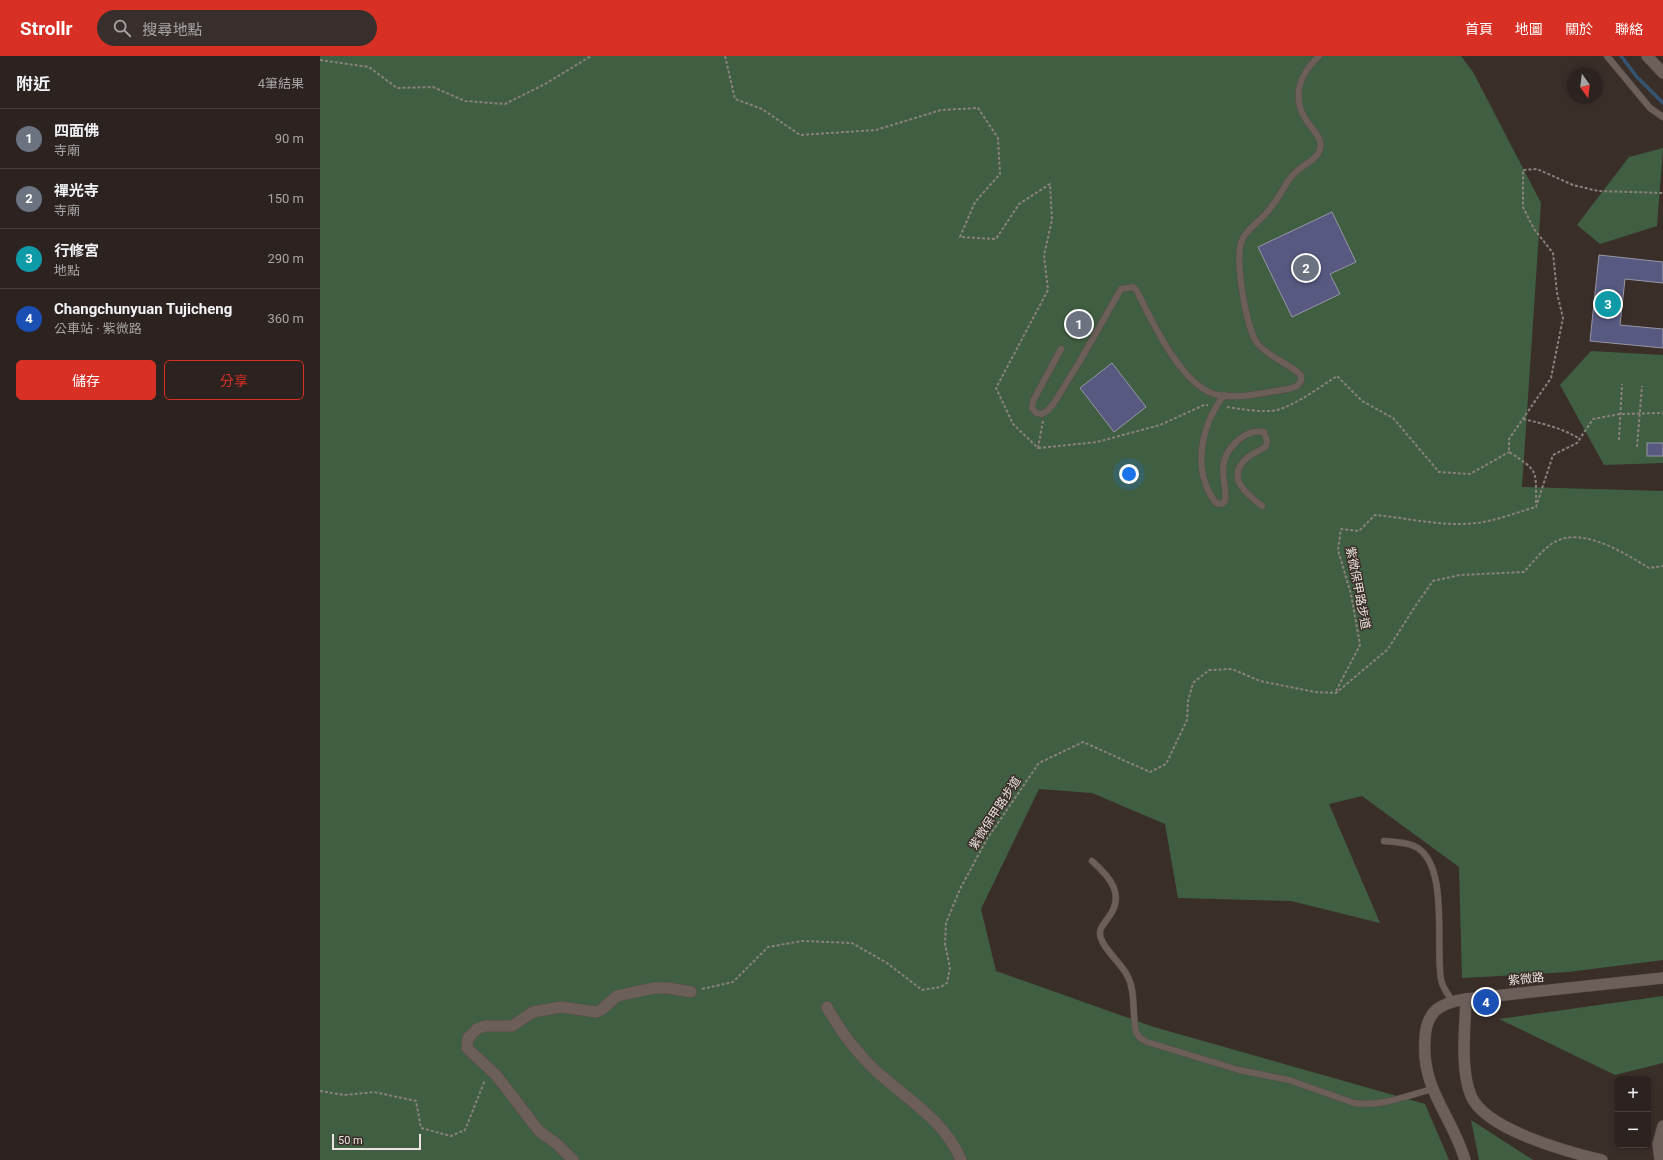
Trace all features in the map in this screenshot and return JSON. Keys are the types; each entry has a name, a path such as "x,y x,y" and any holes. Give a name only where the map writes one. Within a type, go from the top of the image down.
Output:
{"street":[{"path":"1648,56 1663,73"},
{"name":"紫微路","path":"1465,1160 1432,1088 1424,1058 1426,1026 1431,1014 1441,1006 1452,1001 1663,978"},
{"path":"573,1160 557,1144 539,1131 489,1068 468,1048 468,1038 471,1034 481,1028 512,1026 533,1012 552,1008 566,1006 596,1012 601,1010 617,996 654,988 668,988 691,992"},
{"path":"1466,999 1467,1082 1472,1097 1482,1112 1506,1127 1531,1138 1571,1153 1602,1160"},
{"path":"827,1007 837,1024 869,1064 912,1099 940,1128 952,1143 961,1160"},
{"path":"1660,1160 1658,1144 1663,1126"}],"lane":[{"path":"1062,349 1033,401 1032,408 1036,413 1045,412 1068,382 1121,289 1133,287 1137,291 1156,332 1176,361 1205,389 1216,395 1232,396 1288,389 1297,386 1301,381 1301,375 1267,352 1258,344 1251,333 1244,298 1240,249 1245,235 1269,211 1292,176 1299,168 1316,156 1320,149 1320,141 1306,120 1298,95 1301,79 1307,68 1319,56"},
{"path":"1607,56 1650,108 1663,117"},
{"path":"1224,395 1217,405 1203,435 1201,451 1207,487 1216,504 1222,504 1225,501 1223,469 1231,449 1245,435 1259,431 1264,432 1267,441 1266,446 1240,465 1238,472 1238,479 1245,492 1262,506"},
{"path":"1384,841 1404,843 1415,846 1424,853 1431,864 1436,879 1438,897 1441,980 1452,1001"},
{"path":"1092,861 1108,875 1116,894 1114,911 1100,928 1100,934 1102,941 1127,974 1131,983 1136,1032 1140,1038 1147,1042 1239,1070 1289,1080 1366,1105 1377,1104 1432,1088"}],"path":[{"path":"320,60 369,67 397,88 432,87 465,101 505,104 545,84 591,56"},
{"path":"725,56 735,99 762,109 800,135 876,130 941,110 978,108 998,138 1000,174 974,202 960,237 996,239 1019,204 1050,184 1052,220 1044,255 1048,290 996,388 1013,424 1038,448 1097,442 1160,425 1204,405 1217,405 1239,409 1276,410 1310,394 1337,376 1362,401 1393,418 1440,472 1470,474 1509,452"},
{"path":"1509,452 1509,439 1551,378 1564,318 1557,293 1553,253 1534,229 1523,207 1523,170 1537,169 1573,185 1598,191 1663,193"},
{"path":"1619,440 1622,384"},
{"path":"1637,447 1642,386"},
{"path":"1038,448 1045,412"},
{"path":"1536,507 1553,455 1577,443 1593,419 1620,414 1663,413"},
{"path":"1524,419 1549,424 1567,431 1580,439"},
{"path":"1509,452 1530,466 1536,477 1536,507"},
{"name":"紫微保甲路步道","path":"691,992 733,982 768,947 802,941 852,944 887,962 922,990 941,987 947,983 950,968 945,944 946,923 960,889 987,839 1039,763 1084,742 1150,772 1166,764 1187,720 1188,701 1194,683 1209,670 1232,669 1260,680 1315,692 1336,693 1360,645 1351,594 1338,550 1341,529 1360,531 1375,515 1410,518 1431,523 1476,523 1536,507"},
{"path":"1336,693 1388,649 1433,581 1460,576 1524,572 1551,544 1567,538 1592,539 1625,554 1649,568 1663,566"},
{"path":"320,1090 344,1095 374,1092 416,1101 421,1128 450,1136 465,1130 489,1068"}],"green space":[{"path":"320,56 1461,56 1473,72 1541,203 1522,487 1663,491 1663,960 1568,972 1462,978 1459,867 1362,796 1329,804 1380,923 1291,901 1178,898 1165,824 1092,793 1039,789 981,909 996,971 1154,1027 1425,1104 1449,1160 320,1160"},
{"path":"1663,148 1657,226 1600,244 1577,225 1629,157"},
{"path":"1591,351 1663,355 1663,463 1604,465 1560,385"},
{"path":"1663,996 1663,1063 1615,1075 1499,1019"},
{"path":"1471,1120 1533,1160 1479,1160"}],"building":[{"path":"1332,212 1356,262 1330,274 1340,294 1292,317 1258,247"},
{"path":"1599,255 1663,262 1663,283 1625,279 1620,325 1663,329 1663,348 1590,341"},
{"path":"1076,316 1087,320 1083,331 1072,327"},
{"path":"1112,363 1146,407 1114,432 1080,388"},
{"path":"1647,443 1663,443 1663,456 1647,456"}],"waterway":[{"path":"1621,56 1637,77 1663,103"}],"place":[{"name":"禪光寺","path":"1306,268"},
{"name":"行修宮","path":"1608,304"},
{"name":"四面佛","path":"1079,324"},
{"name":"Changchunyuan Tujicheng","path":"1486,1002"}]}
